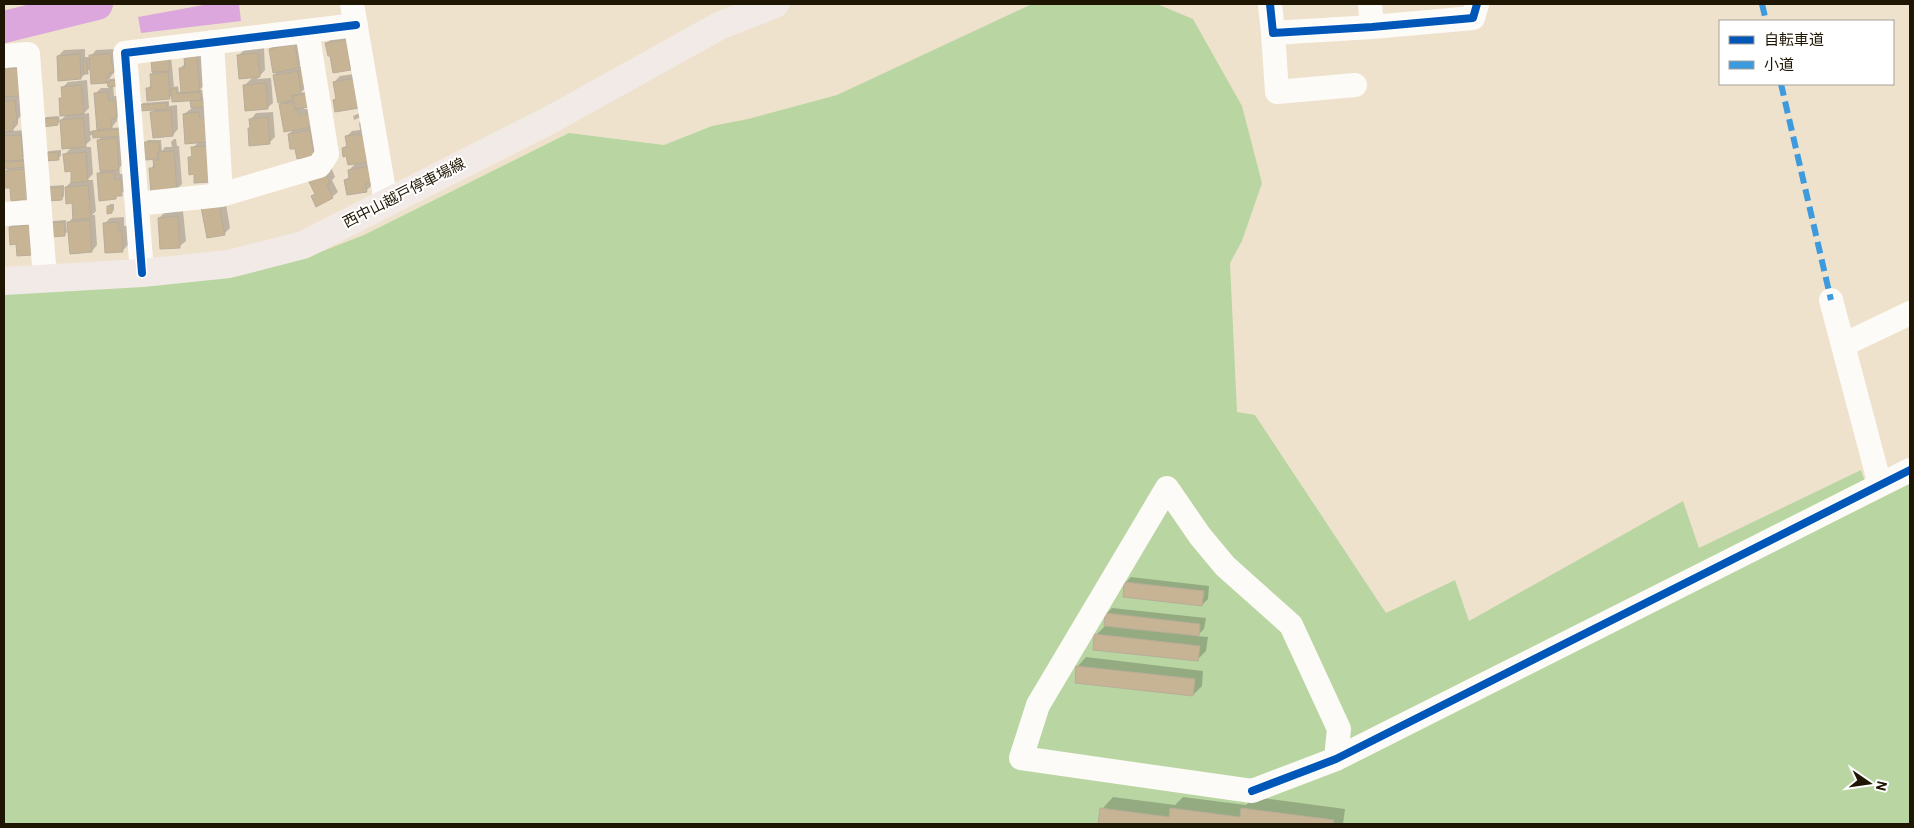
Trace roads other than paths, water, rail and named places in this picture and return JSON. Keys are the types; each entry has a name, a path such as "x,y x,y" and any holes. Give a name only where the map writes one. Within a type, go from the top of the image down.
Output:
{"main road":[{"name":"西中山越戸停車場線","path":"4,281 142,273 230,264 303,244 550,120 719,26 775,4"}],"street":[{"path":"1270,4 1277,92 1356,85"},
{"path":"1370,4 1372,27"},
{"path":"1272,33 1473,18 1477,4"},
{"path":"142,273 125,53 307,31 354,14 386,202"},
{"path":"137,204 221,195 319,166 328,154 307,31"},
{"path":"212,42 221,195"},
{"path":"4,56 28,54 44,279"},
{"path":"4,214 40,212"},
{"path":"1831,300 1880,485"},
{"path":"1843,345 1910,313"},
{"path":"1336,759 1339,729 1291,625 1224,566 1200,536 1167,488 1038,705 1021,758 1252,790 1336,759 1910,470"}],"waterway":[{"path":"4,27 97,4"}]}
